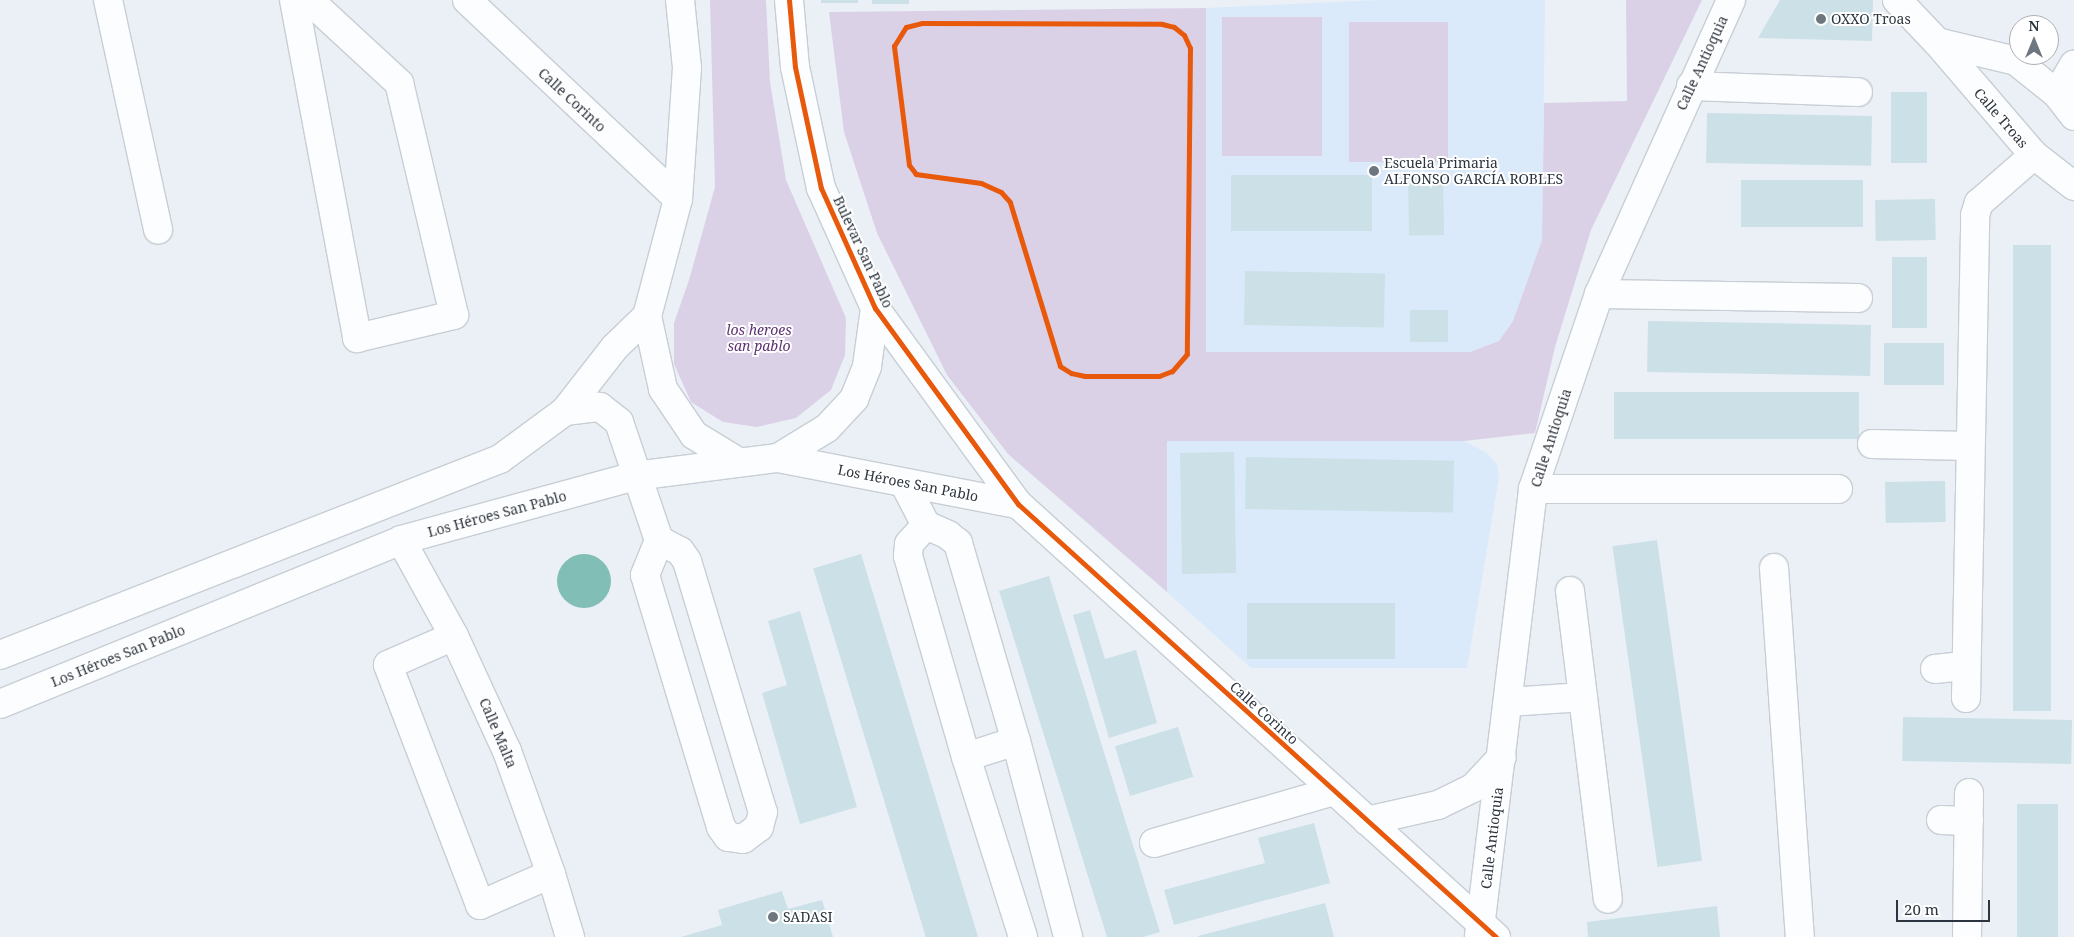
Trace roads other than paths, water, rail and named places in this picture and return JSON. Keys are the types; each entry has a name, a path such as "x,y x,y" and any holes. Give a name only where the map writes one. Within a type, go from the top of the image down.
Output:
{"street":[{"path":"108,0 158,230"},
{"path":"294,0 357,338 454,315 399,83 309,0"},
{"name":"Calle Corinto","path":"467,0 678,199"},
{"path":"680,0 687,68 678,199 648,316 663,389 694,435 737,461"},
{"name":"Bulevar San Pablo","path":"790,0 795,67 821,188 875,308 1018,504"},
{"name":"Calle Antioquia","path":"1485,932 1502,757 1533,489 1599,294 1731,0"},
{"name":"Calle Troas","path":"1896,0 1937,42 2034,155 2074,186"},
{"path":"1937,42 2016,61 2057,94 2074,116"},
{"path":"2057,94 2074,65"},
{"path":"1691,86 1858,92"},
{"path":"1966,698 1975,215 1979,203 2034,155"},
{"path":"1599,294 1858,298"},
{"path":"778,458 827,428 854,399 867,366 875,308"},
{"path":"0,655 500,459 565,411 615,347 648,316"},
{"path":"565,411 600,406 619,422 635,476 659,540 680,551 688,561 762,812 759,827 743,839 728,837 721,827 645,575 659,540"},
{"path":"1872,444 1970,446"},
{"name":"Los Héroes San Pablo","path":"0,704 400,540 635,476 737,461 778,458 1018,504"},
{"path":"904,483 926,525 948,535 958,543 1069,930 1068,937"},
{"path":"1533,489 1838,489"},
{"name":"Calle Corinto","path":"1018,504 1368,821 1485,932"},
{"path":"926,525 909,544 908,556 966,757 1023,937"},
{"name":"Calle Malta","path":"400,540 454,636 507,750 551,874 570,937"},
{"path":"1774,568 1800,937"},
{"path":"1570,590 1608,899"},
{"path":"454,636 388,664 480,905 551,874"},
{"path":"1935,669 1966,666"},
{"path":"1508,702 1583,697"},
{"path":"966,757 1016,741"},
{"path":"1368,821 1438,805 1473,788 1502,757"},
{"path":"1154,843 1334,791"},
{"path":"1966,937 1970,793"},
{"path":"1941,820 1969,821"}],"place":[{"name":"OXXO Troas","path":"1821,19"},
{"name":"Escuela Primaria ALFONSO GARCÍA ROBLES","path":"1374,171"},
{"name":"SADASI","path":"773,917"}],"park label":[{"name":"los heroes san pablo","path":"759,338"}]}
